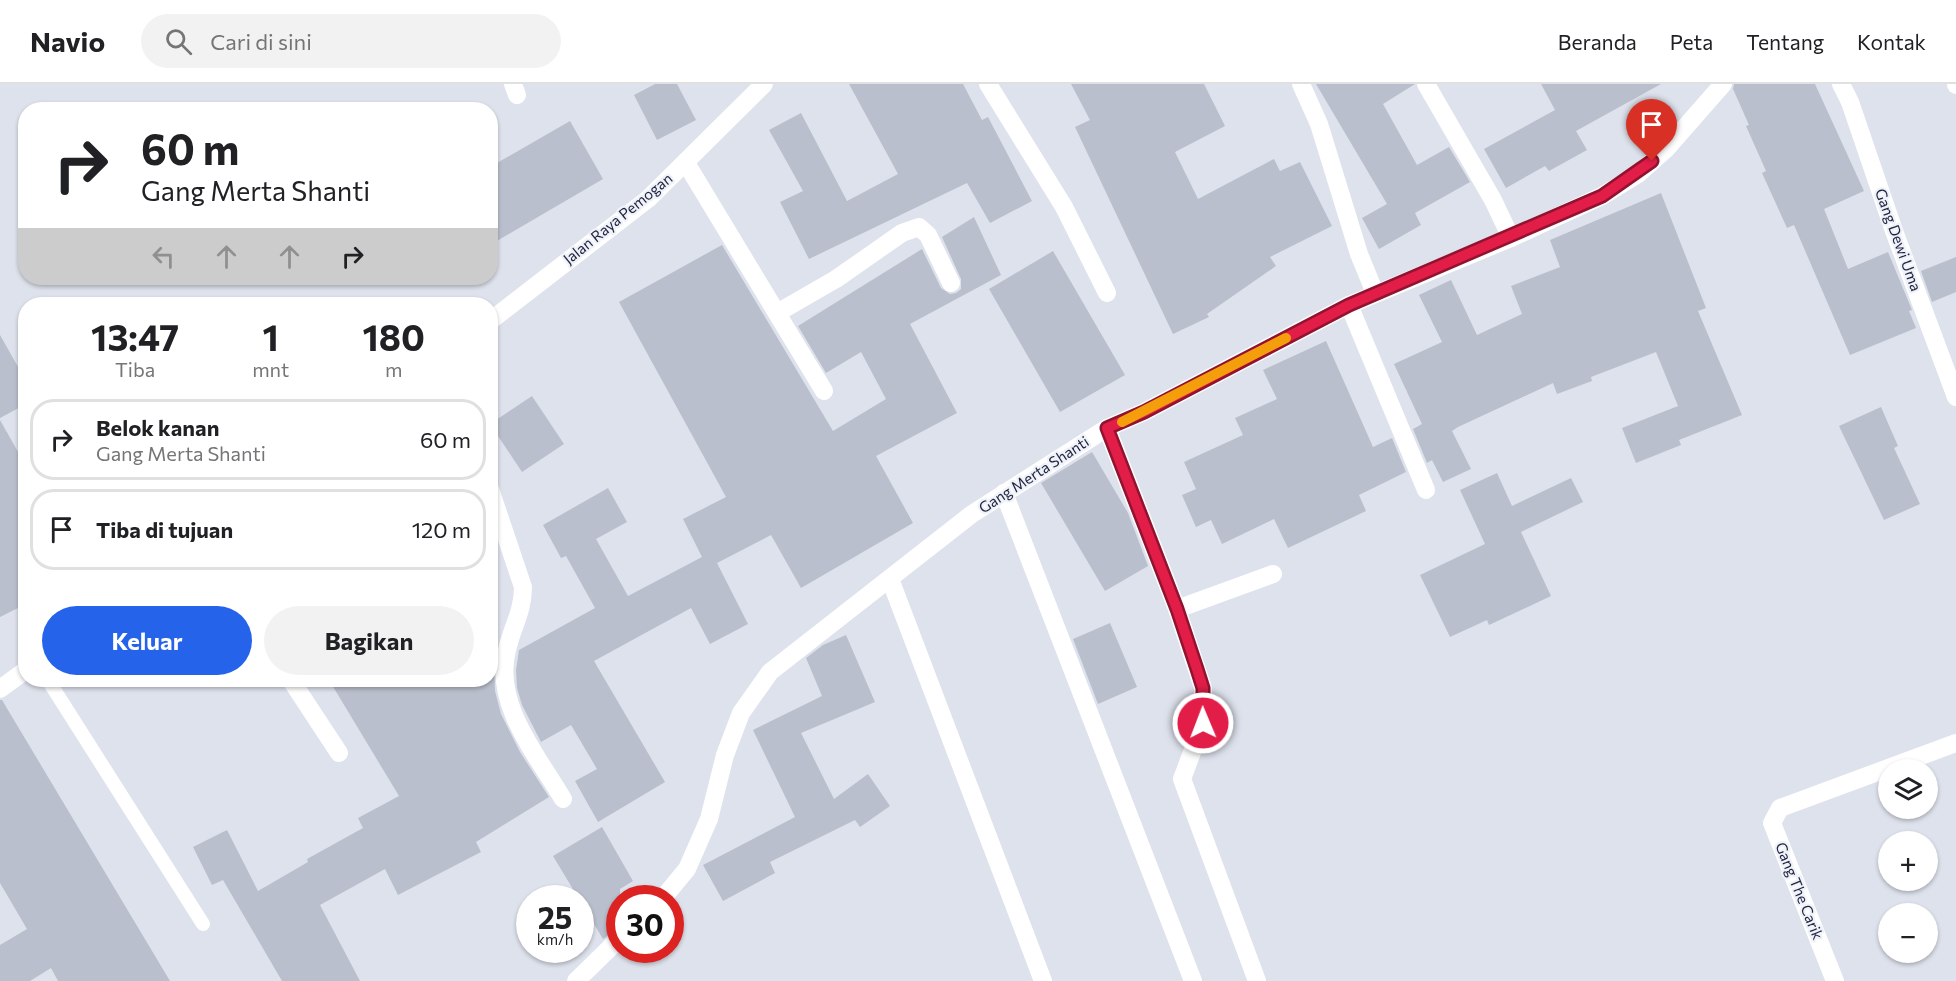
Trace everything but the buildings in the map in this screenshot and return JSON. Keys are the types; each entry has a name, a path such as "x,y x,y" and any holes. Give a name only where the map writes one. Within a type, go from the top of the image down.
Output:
{"street":[{"name":"Jalan Raya Pemogan","path":"498,315 648,199 764,84"},
{"path":"988,84 1064,207 1107,292"},
{"path":"1301,84 1319,124 1359,254 1373,289"},
{"path":"1426,84 1493,200 1509,234"},
{"name":"Gang Merta Shanti","path":"674,885 687,869 709,819 725,755 741,713 770,672 890,579 1004,493 1107,428 1144,412 1349,305 1373,289 1602,196 1638,174 1666,149 1723,84"},
{"name":"Gang Dewi Uma","path":"1841,84 1850,102 1894,231 1956,397"},
{"path":"686,163 824,391"},
{"path":"777,313 836,279 902,233 919,227 928,235 951,283"},
{"path":"1349,305 1426,490"},
{"path":"1107,428 1177,609 1203,688 1203,723 1182,779 1257,981"},
{"path":"1004,493 1193,981"},
{"path":"498,513 523,587 523,602 507,648 504,668 506,693 518,724 563,799"},
{"path":"1177,609 1273,574"},
{"path":"890,579 1042,981"},
{"path":"0,689 18,676"},
{"path":"296,687 339,753"},
{"name":"Gang The Carik","path":"1835,981 1772,823 1780,808 1956,743"},
{"path":"576,981 606,952"}],"lane":[{"path":"52,687 203,924"}],"slow traffic":[{"path":"1122,422 1286,338"}],"route":[{"path":"1203,723 1203,688 1197,669 1177,609 1107,428 1144,412 1349,305 1511,238 1602,196 1638,174 1652,161"}]}
